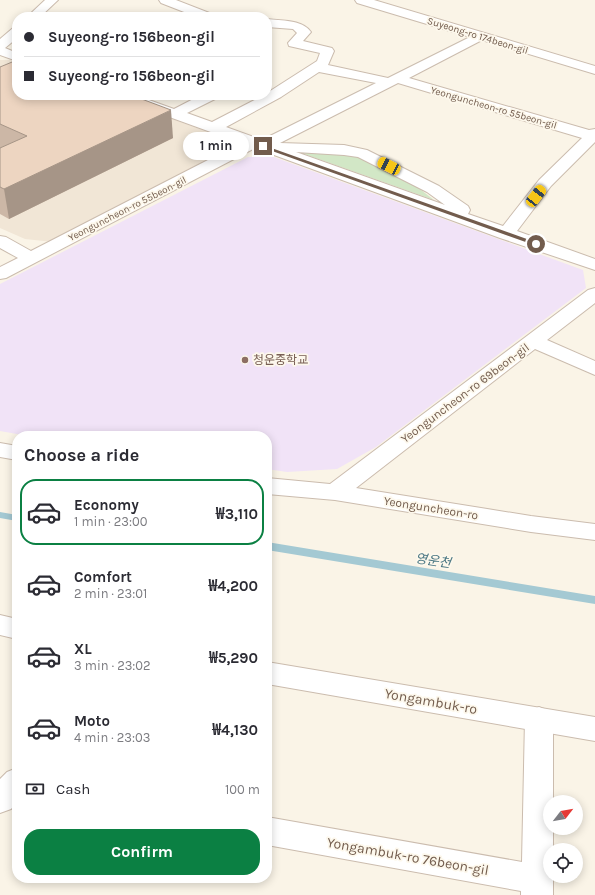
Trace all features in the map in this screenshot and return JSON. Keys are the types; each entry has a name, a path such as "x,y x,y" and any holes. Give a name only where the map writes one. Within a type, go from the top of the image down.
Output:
{"street":[{"path":"39,12 52,0"},
{"path":"165,0 195,12"},
{"name":"Suyeong-ro 174beon-gil","path":"361,0 595,70"},
{"path":"272,24 296,26 305,32 294,43 327,51 323,63 272,96"},
{"path":"0,46 12,35"},
{"name":"Yeonguncheon-ro 55beon-gil","path":"0,274 258,144 481,36"},
{"path":"0,51 12,55"},
{"path":"317,67 392,80"},
{"name":"Yeonguncheon-ro 55beon-gil","path":"392,80 594,135"},
{"path":"136,100 595,265"},
{"path":"175,114 202,100"},
{"path":"213,128 265,100"},
{"path":"506,234 545,183 594,135"},
{"path":"258,144 362,153 433,189 480,224"},
{"path":"0,242 31,258"},
{"name":"Yeonguncheon-ro 69beon-gil","path":"335,492 595,294"},
{"path":"533,341 595,369"},
{"path":"0,450 12,452"},
{"name":"Yeonguncheon-ro","path":"272,486 335,492 531,524 595,532"},
{"path":"0,626 12,628"},
{"name":"Yongambuk-ro","path":"272,674 595,729"},
{"name":"Yongambuk-ro 76beon-gil","path":"273,832 537,887 539,719"}],"shaded area":[{"path":"0,60 12,61 12,100 121,100 224,138 228,148 53,242 25,239 0,228"},
{"name":"청운중학교","path":"271,156 583,270 586,288 376,447 337,469 287,472 272,470 272,431 12,431 12,433 0,431 0,284 248,157"}],"green space":[{"path":"318,150 359,157 412,183 434,200 296,151"}],"building":[{"path":"12,62 12,100 144,100 171,110 4,189 0,187 0,148 27,136 0,124 0,67"}],"waterway":[{"name":"영운천","path":"0,515 12,517"},
{"name":"영운천","path":"272,547 595,600"}],"place":[{"name":"청운중학교","path":"245,360"}],"route":[{"path":"263,146 536,244"}]}
